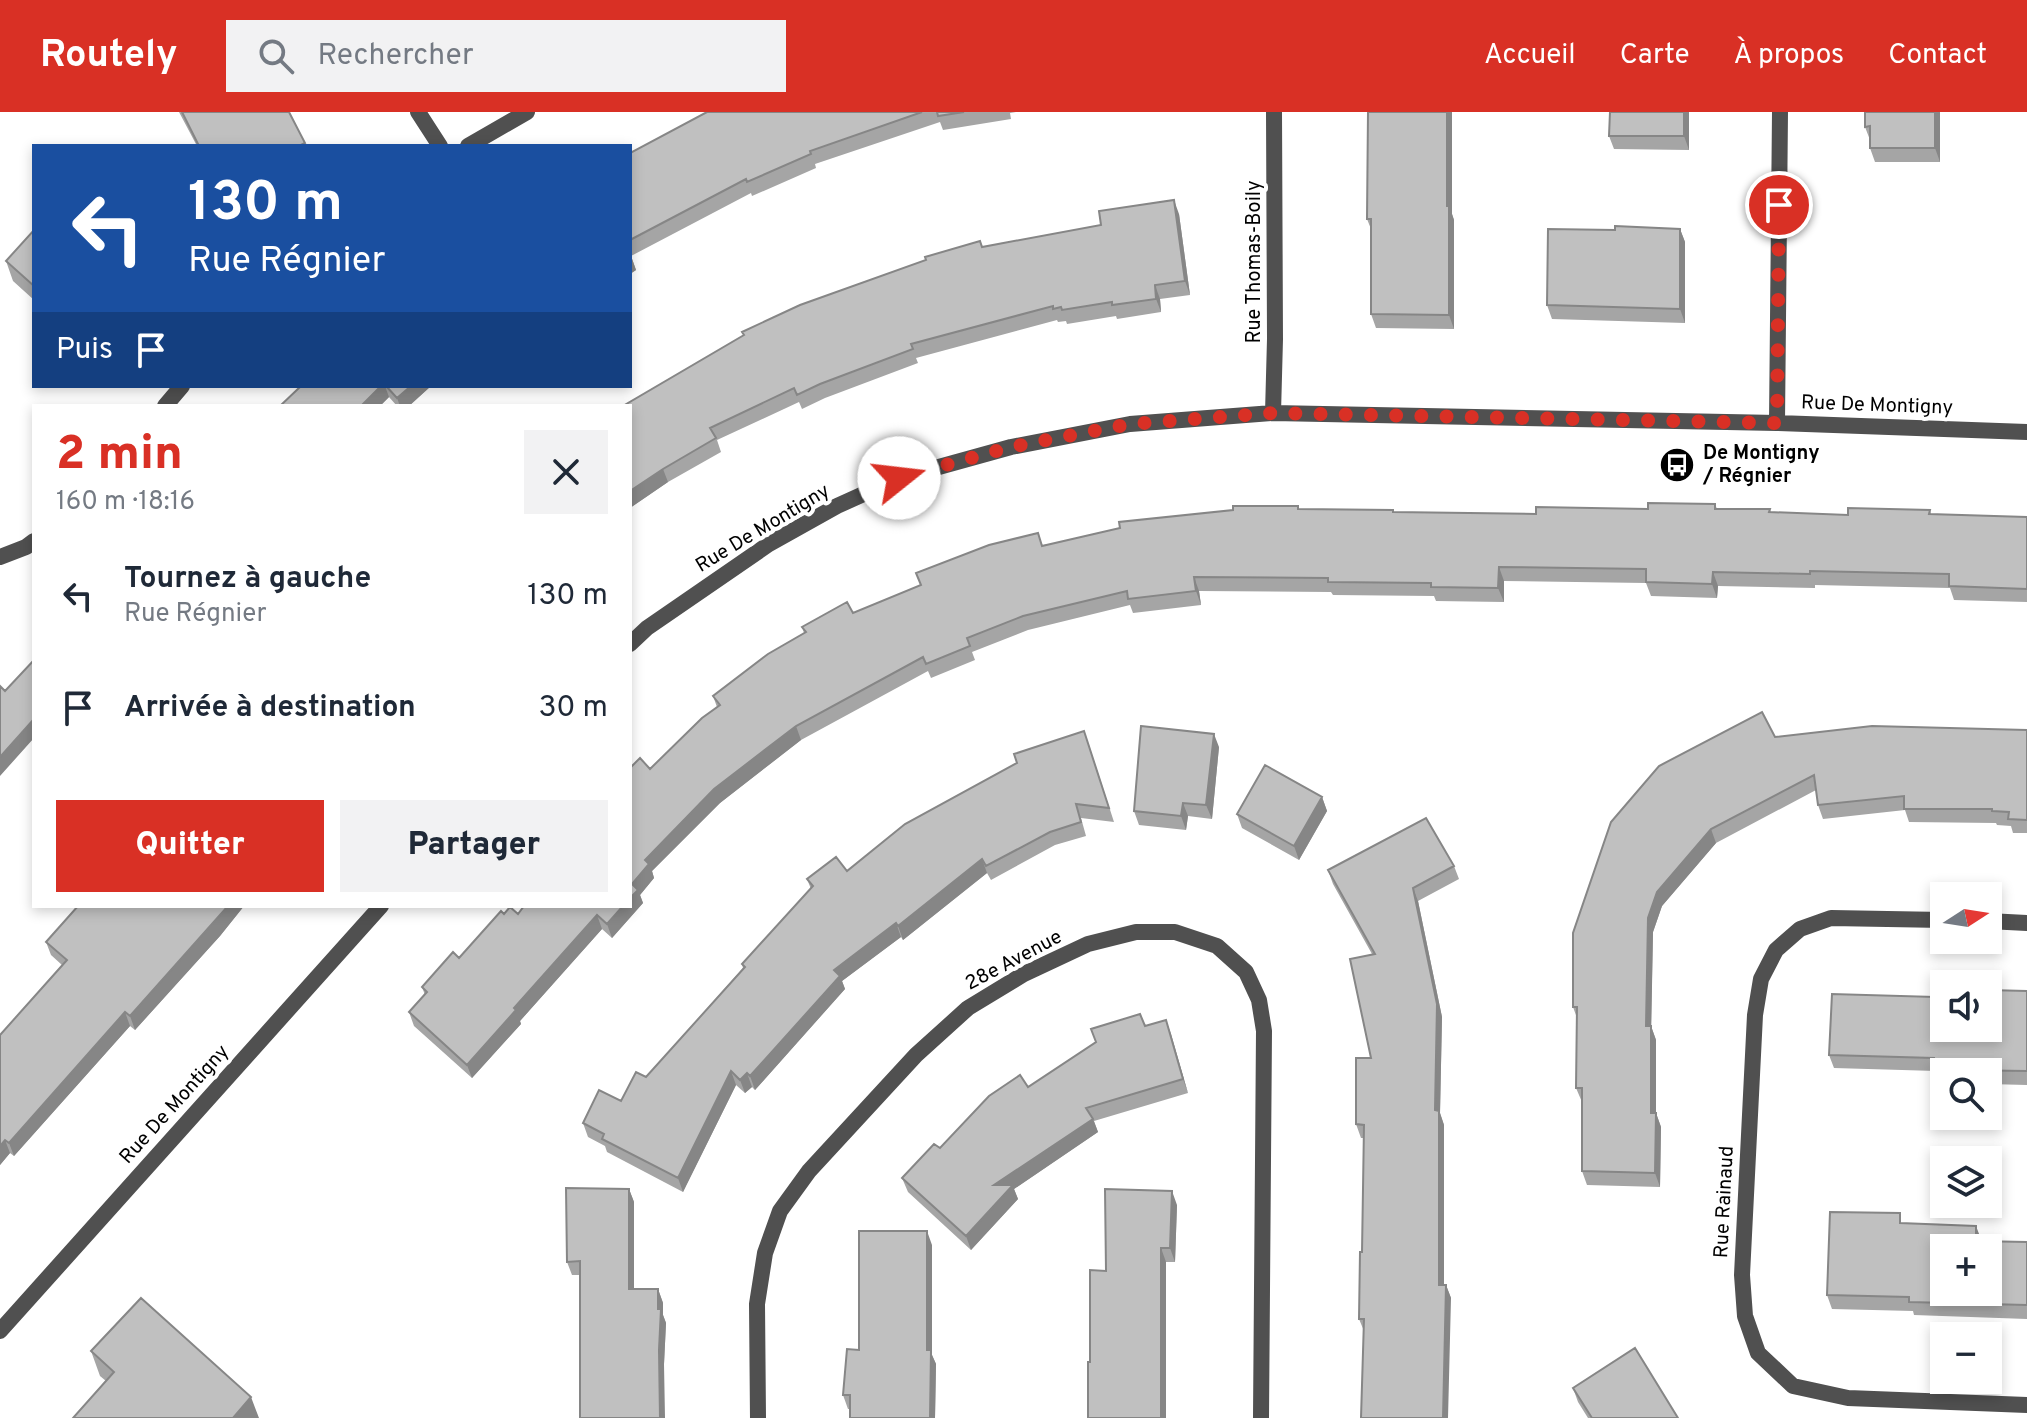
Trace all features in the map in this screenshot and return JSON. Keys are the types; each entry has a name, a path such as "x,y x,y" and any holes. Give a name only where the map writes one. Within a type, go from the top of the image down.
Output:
{"street":[{"path":"418,112 439,144"},
{"path":"471,144 527,112"},
{"name":"Rue Thomas-Boily","path":"1273,413 1274,112"},
{"path":"1777,423 1780,112"},
{"path":"167,404 180,388"},
{"name":"Rue De Montigny","path":"632,642 647,628 769,544 837,506 899,478 1011,447 1130,424 1273,413 1777,423 2027,432"},
{"path":"0,557 32,542"},
{"name":"Rue De Montigny","path":"0,1331 379,908"},
{"name":"Rue Rainaud","path":"1930,920 1831,918 1800,929 1776,950 1761,979 1755,1015 1742,1275 1745,1316 1758,1353 1793,1386 1848,1398 2027,1405"},
{"path":"2002,922 2027,923"},
{"name":"28e Avenue","path":"758,1418 757,1304 765,1253 780,1211 809,1171 916,1055 968,1008 1024,974 1088,944 1136,932 1175,932 1217,946 1246,972 1259,1000 1264,1031 1261,1418"}],"building":[{"path":"182,112 289,112 305,143 303,144 198,144"},
{"path":"707,112 922,112 810,151 811,154 747,182 746,179 632,239 632,152"},
{"path":"937,112 964,112 938,116"},
{"path":"1368,112 1447,112 1449,315 1371,314 1371,219 1367,219"},
{"path":"1610,112 1684,112 1684,136 1609,136"},
{"path":"1865,112 1935,112 1935,148 1870,148 1870,126 1865,127"},
{"path":"1174,200 1185,281 1155,285 1156,299 1062,310 1061,307 1053,309 1053,306 911,344 913,349 797,395 794,388 710,428 716,438 632,490 632,404 626,404 744,335 742,332 800,305 926,260 925,257 980,241 982,247 1101,225 1099,211"},
{"path":"1615,226 1680,229 1680,309 1547,305 1548,229 1615,230"},
{"path":"32,232 32,284 6,261"},
{"path":"299,388 379,388 363,404 282,404"},
{"path":"388,388 409,388 397,398"},
{"path":"1648,503 1715,504 1715,509 1770,509 1769,512 1848,515 1848,508 2027,517 2027,589 1949,586 1949,574 1713,572 1712,584 1646,582 1646,569 1499,567 1498,588 1431,587 1431,583 1328,582 1328,578 1194,577 1196,591 1128,599 1127,591 1023,616 967,638 970,646 926,664 923,657 796,726 714,789 645,860 649,864 632,884 632,766 640,758 650,769 702,718 720,705 713,696 768,654 806,632 802,627 847,602 853,613 921,585 916,573 989,545 1038,533 1042,546 1120,528 1119,522 1233,510 1233,506 1536,514 1536,507 1648,509"},
{"path":"32,662 32,721 0,757 0,686 5,691"},
{"path":"1762,712 1775,737 1872,726 2027,730 2027,820 2008,819 2009,812 1992,809 1904,809 1904,796 1818,805 1814,775 1711,829 1657,892 1648,918 1646,1026 1651,1026 1651,1113 1656,1113 1655,1173 1582,1171 1582,1088 1576,1088 1577,1007 1573,1007 1573,933 1611,822 1659,766"},
{"path":"1141,726 1214,734 1206,805 1183,803 1181,816 1134,811"},
{"path":"1084,731 1109,808 1076,804 1081,822 1050,832 986,866 982,859 898,926 896,923 834,970 840,976 750,1076 747,1073 740,1080 731,1071 678,1178 602,1139 604,1134 583,1123 599,1090 621,1101 636,1072 646,1077 813,886 807,879 836,857 847,871 905,824 1017,763 1014,754"},
{"path":"1265,765 1322,797 1294,846 1237,814"},
{"path":"1426,818 1454,866 1413,888 1437,1004 1435,1110 1439,1111 1439,1285 1446,1285 1443,1418 1361,1418 1364,1319 1359,1319 1364,1125 1356,1124 1356,1058 1371,1058 1350,959 1375,954 1328,870"},
{"path":"76,908 226,908 130,1016 125,1012 9,1143 5,1140 0,1146 0,1035 67,960 46,942"},
{"path":"511,908 518,914 522,908 621,908 607,924 597,915 467,1065 409,1012 427,992 422,987 453,952 459,958 501,911 504,914"},
{"path":"2002,990 2027,991 2027,1071 2002,1071 2002,1058 1829,1055 1832,994 1930,997 1930,1042 2002,1042"},
{"path":"1140,1014 1145,1026 1166,1020 1183,1079 1086,1108 1093,1119 994,1185 1013,1185 966,1236 902,1178 934,1144 940,1148 989,1096 1020,1075 1028,1087 1096,1042 1091,1029"},
{"path":"566,1188 629,1189 629,1289 658,1289 658,1309 661,1309 660,1418 580,1418 580,1261 567,1262"},
{"path":"1105,1189 1172,1191 1170,1248 1161,1248 1161,1418 1088,1418 1090,1270 1106,1271"},
{"path":"1830,1212 1900,1213 1900,1223 1976,1226 1976,1234 1930,1234 1930,1303 1909,1302 1909,1297 1827,1295"},
{"path":"859,1231 927,1231 930,1418 850,1418 850,1395 843,1395 847,1349 859,1350"},
{"path":"2002,1242 2027,1242 2027,1305 2002,1304"},
{"path":"141,1298 251,1397 233,1418 73,1418 114,1372 91,1351"},
{"path":"1635,1348 1678,1418 1592,1418 1573,1388"}],"place":[{"name":"De Montigny / Régnier","path":"1677,465"}],"route":[{"path":"899,478 1011,447 1130,424 1273,413 1777,423 1779,205"}]}
